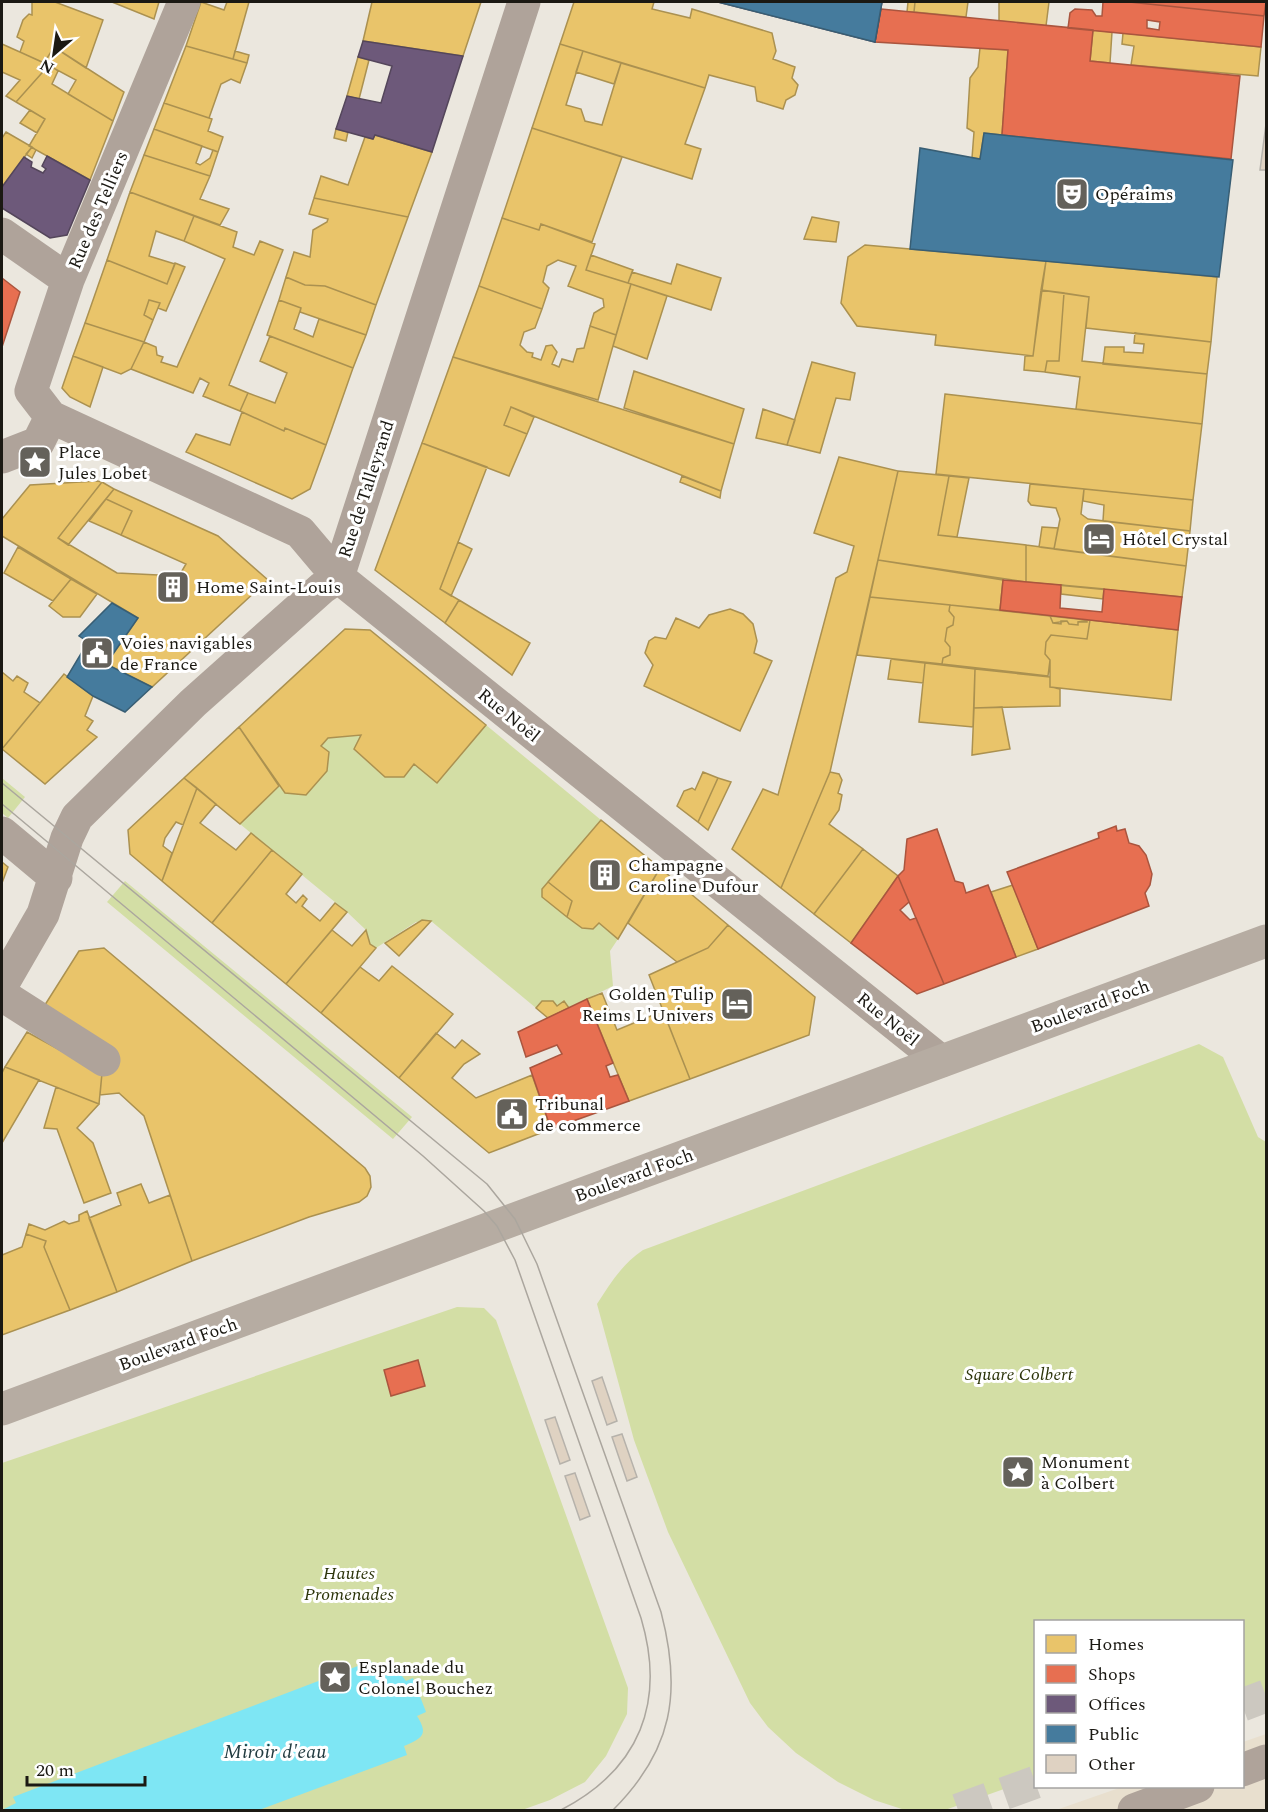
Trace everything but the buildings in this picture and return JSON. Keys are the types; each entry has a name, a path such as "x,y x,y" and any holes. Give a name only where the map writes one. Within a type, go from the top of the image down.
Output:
{"main road":[{"name":"Boulevard Foch","path":"2,1409 1266,941"}],"street":[{"name":"Rue des Telliers","path":"51,417 31,391 68,280 184,2"},
{"name":"Rue de Talleyrand","path":"2,985 43,914 67,838 77,817 193,703 322,588 338,577 524,2"},
{"path":"2,234 68,280"},
{"path":"2,458 38,443 51,417"},
{"name":"Rue Noël","path":"51,417 300,532 338,577 941,1061"},
{"path":"2,833 56,878"},
{"path":"2,995 104,1060"},
{"path":"1244,1769 1266,1761"},
{"path":"1134,1810 1193,1788"}],"shaded area":[{"path":"1266,1734 1266,1810 1056,1810 1119,1788 1244,1788 1244,1742"}],"green space":[{"path":"486,725 601,820 549,882 582,928 593,929 599,923 618,939 610,951 613,986 548,1018 431,921 416,922 376,948 370,944 366,930 347,912 240,824 279,786 285,793 306,795 327,771 329,752 321,746 328,738 361,735 354,750 385,777 404,777 414,764 437,783"},
{"path":"2,778 25,797 8,818 2,813"},
{"path":"125,881 412,1117 393,1139 107,902"},
{"name":"Square Colbert","path":"1199,1044 1223,1057 1258,1137 1266,1142 1266,1697 1244,1705 1244,1620 1034,1620 1034,1778 945,1810 905,1810 874,1800 838,1782 796,1753 768,1727 750,1703 668,1532 634,1440 597,1304 623,1268 643,1250"},
{"name":"Hautes Promenades","path":"457,1307 484,1308 496,1320 628,1688 627,1714 606,1756 585,1782 550,1800 522,1810 2,1810 2,1463"}],"water":[{"name":"Miroir d'eau","path":"371,1661 373,1667 391,1662 406,1681 413,1678 426,1712 417,1716 423,1732 415,1741 404,1746 407,1755 259,1810 2,1810 16,1803 13,1797"}],"tunnel":[{"path":"1244,1704 1266,1696"},
{"path":"958,1810 1034,1783"}],"tram line":[{"path":"2,783 487,1184 515,1219 537,1264 661,1612 667,1641 671,1668 671,1694 660,1742 649,1765 633,1788 613,1810"},
{"path":"2,804 423,1156 484,1211 497,1226 515,1260 641,1618 648,1649 650,1678 648,1705 640,1730 628,1753 610,1775 588,1793 561,1810"}],"place":[{"name":"Opéraims","path":"1072,194"},
{"name":"Place Jules Lobet","path":"35,462"},
{"name":"Hôtel Crystal","path":"1099,539"},
{"name":"Home Saint-Louis","path":"173,587"},
{"name":"Voies navigables de France","path":"97,653"},
{"name":"Champagne Caroline Dufour","path":"605,875"},
{"name":"Golden Tulip Reims L'Univers","path":"737,1004"},
{"name":"Tribunal de commerce","path":"512,1114"},
{"name":"Monument à Colbert","path":"1018,1472"},
{"name":"Esplanade du Colonel Bouchez","path":"335,1677"}]}
